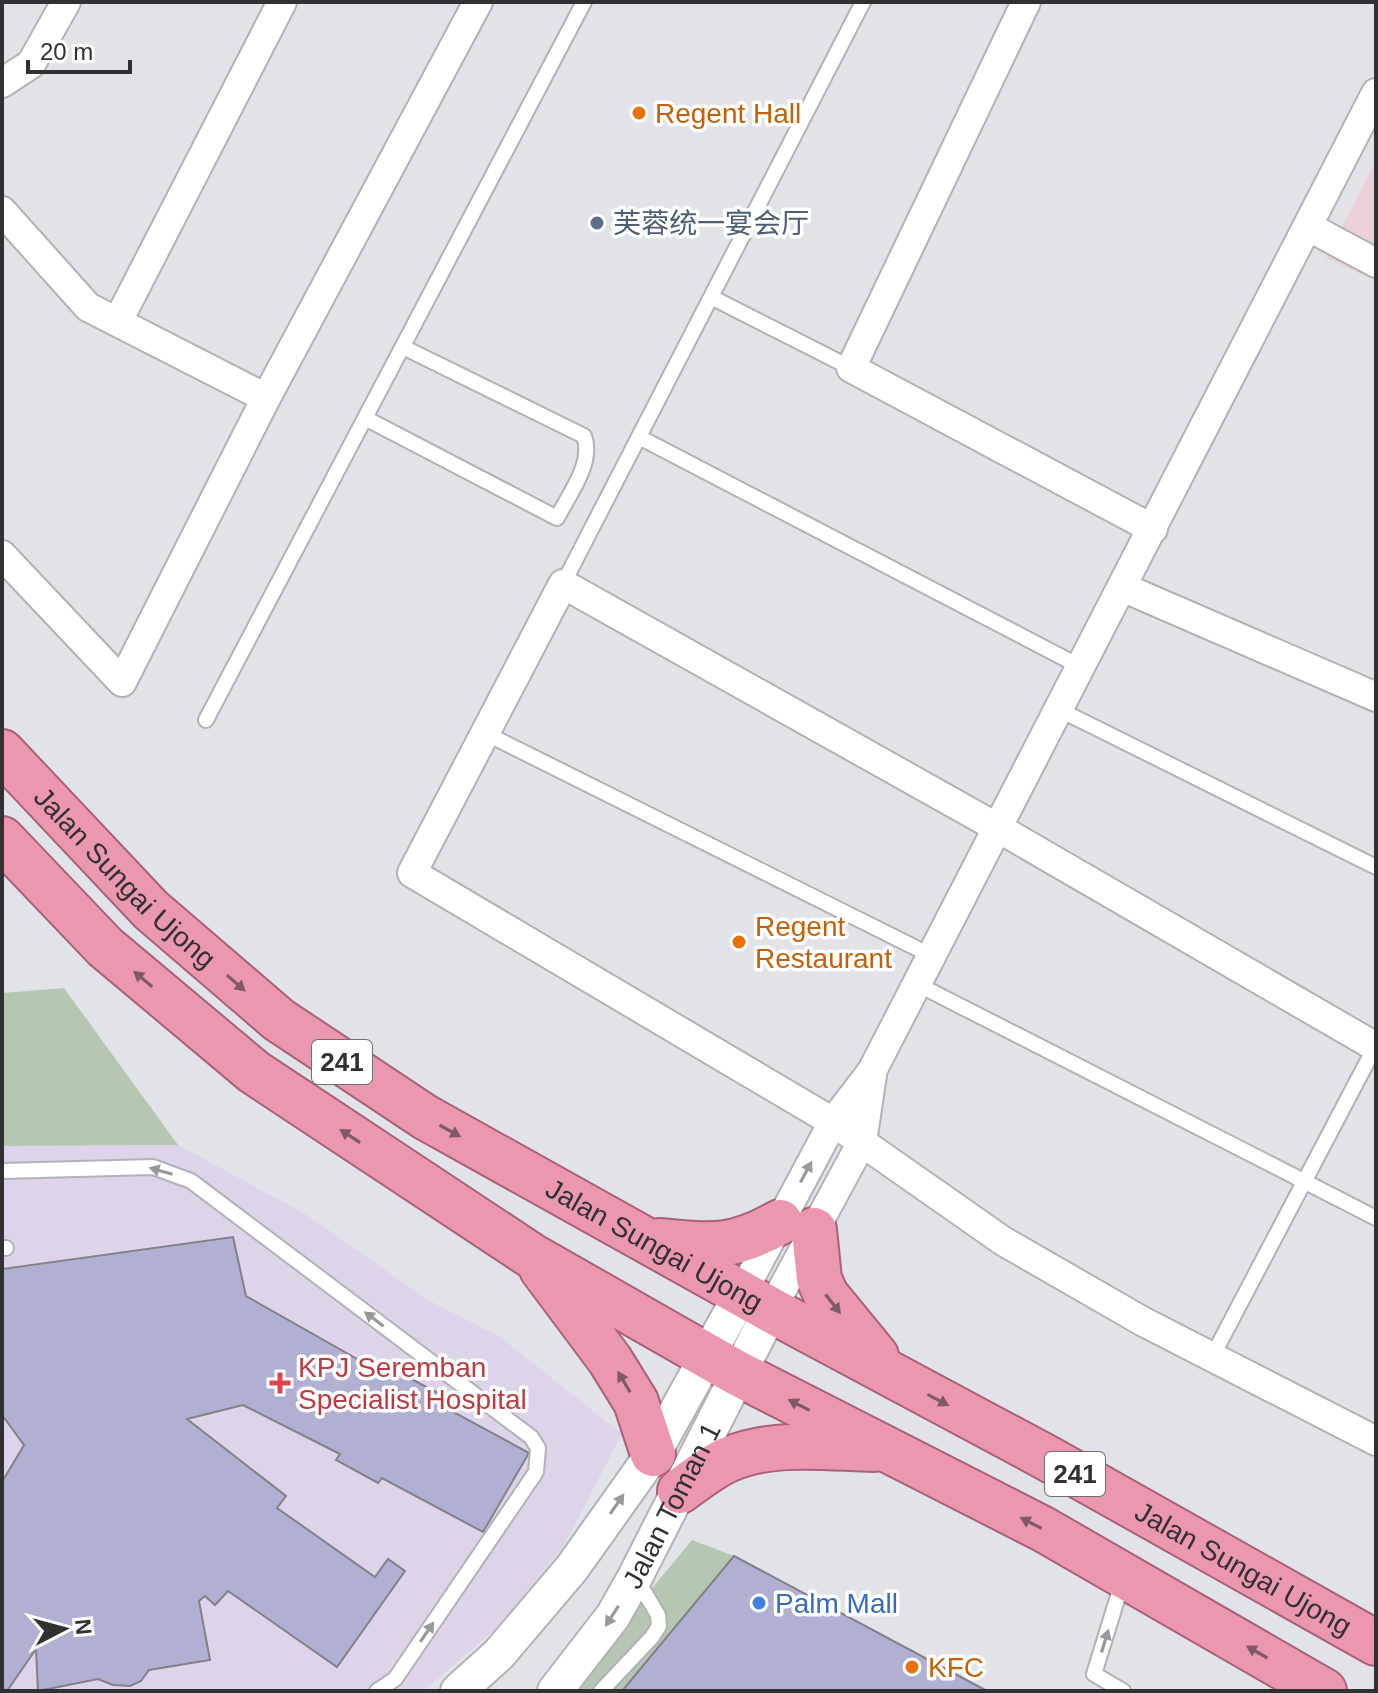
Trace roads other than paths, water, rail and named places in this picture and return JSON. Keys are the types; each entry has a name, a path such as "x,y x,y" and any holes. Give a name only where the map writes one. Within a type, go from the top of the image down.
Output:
{"highway":[{"name":"Jalan Sungai Ujong","path":"2,752 151,910 279,1020 425,1117 1049,1459 1376,1643"},
{"name":"Jalan Sungai Ujong","path":"2,839 105,947 254,1072 532,1256 723,1364 1043,1529 1324,1691"},
{"path":"645,1239 717,1245 797,1226 826,1295 889,1373"},
{"path":"532,1256 610,1360 636,1402 653,1454"},
{"path":"680,1491 727,1460 769,1449 885,1449"}],"street":[{"path":"2,83 31,64 66,2"},
{"path":"118,321 282,2"},
{"path":"2,555 122,682 266,398 478,2"},
{"path":"1026,2 851,368 1153,529"},
{"path":"797,1226 833,1122 872,1071 1376,93"},
{"path":"2,211 88,307 266,398"},
{"path":"1309,227 1376,263"},
{"path":"1376,1047 998,828 563,584 412,873 833,1122 1003,1241 1142,1321 1376,1441"},
{"path":"1122,587 1376,697"},
{"path":"756,1301 797,1226 862,1142 872,1071"},
{"name":"Jalan Toman 1","path":"555,1691 613,1616 680,1491 723,1364 756,1301"},
{"name":"Jalan Toman 1","path":"458,1691 499,1654 572,1568 653,1454 723,1364"}],"lane":[{"path":"206,720 584,2"},
{"path":"563,584 863,2"},
{"path":"711,297 851,368"},
{"path":"365,418 557,518 586,460 588,447 584,436 403,347"},
{"path":"639,437 1081,667"},
{"path":"1060,710 1376,867"},
{"path":"485,733 932,956"},
{"path":"917,984 1376,1218"},
{"path":"1212,1357 1376,1047"},
{"path":"2,1171 153,1167 191,1181 531,1437 538,1448 536,1472 395,1679 377,1691"},
{"path":"1090,1691 1125,1576"},
{"path":"601,1691 659,1626 658,1615 635,1577"},
{"path":"1094,1674 1123,1691"}],"place":[{"name":"Regent Hall","path":"639,113"},
{"name":"芙蓉统一宴会厅","path":"597,223"},
{"name":"Regent Restaurant","path":"739,942"},
{"name":"KPJ Seremban Specialist Hospital","path":"280,1383"},
{"name":"Palm Mall","path":"759,1603"},
{"name":"KFC","path":"912,1667"}]}
